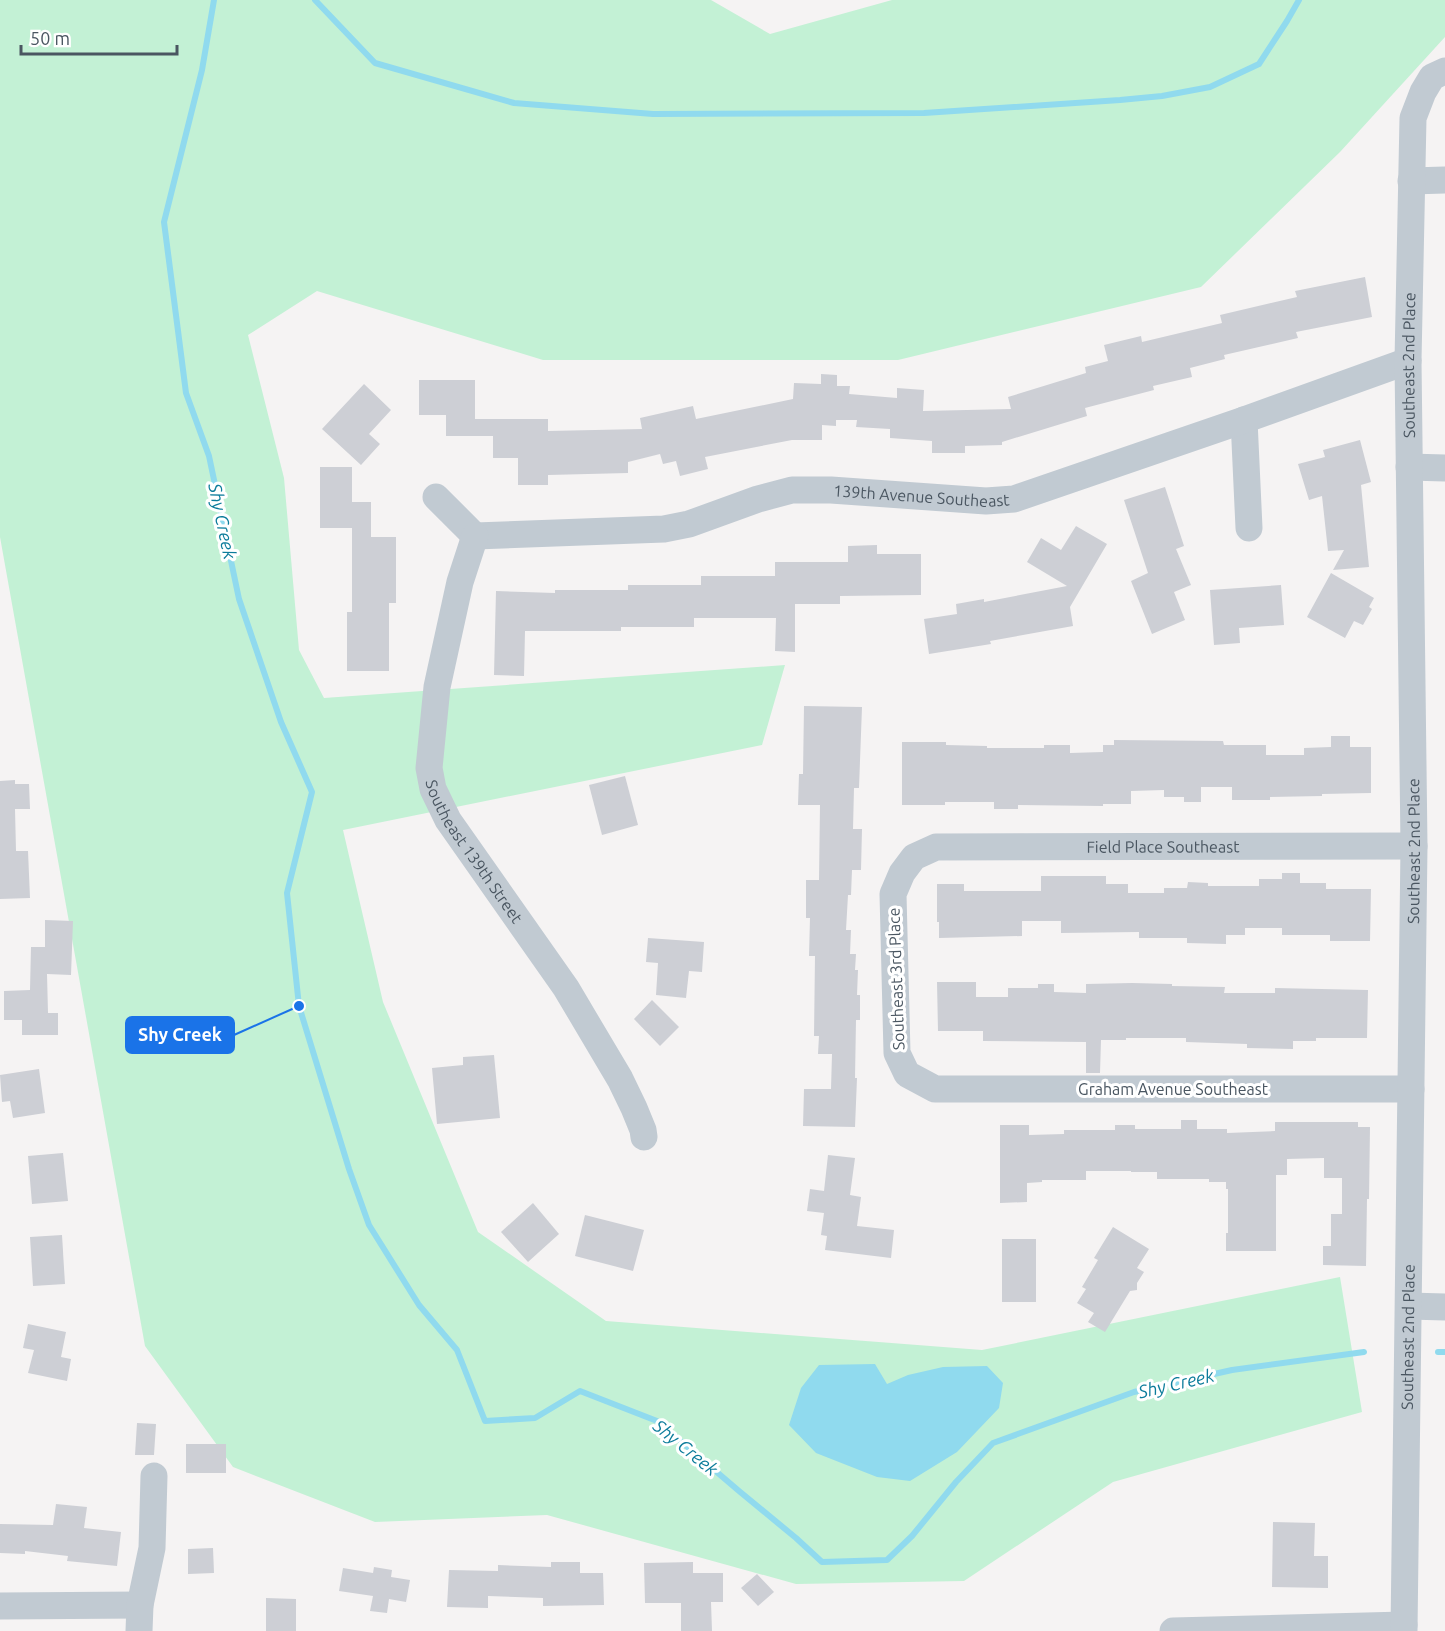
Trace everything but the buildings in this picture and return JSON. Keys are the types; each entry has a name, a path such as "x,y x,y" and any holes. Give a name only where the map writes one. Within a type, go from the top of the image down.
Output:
{"street":[{"name":"Southeast 2nd Place","path":"1404,1628 1414,846 1408,361 1413,118 1423,92 1438,74"},
{"path":"1412,181 1445,180"},
{"name":"139th Avenue Southeast","path":"475,536 664,529 689,524 758,499 792,490 831,490 986,501 1014,499 1408,361"},
{"path":"1244,420 1249,528"},
{"path":"1409,467 1445,468"},
{"path":"436,497 475,536"},
{"name":"Southeast 139th Street","path":"475,536 460,582 437,687 429,768 433,789 448,820 566,988 620,1079 634,1108 644,1137"},
{"name":"Field Place Southeast","path":"914,857 936,847 1414,846"},
{"name":"Southeast 3rd Place","path":"914,857 902,873 893,894 897,1053 907,1074 935,1089"},
{"name":"Graham Avenue Southeast","path":"935,1089 1412,1089"},
{"path":"1409,1306 1445,1307"},
{"path":"0,1606 140,1618 152,1548 154,1476"},
{"path":"1173,1631 1404,1628"}],"green space":[{"path":"0,0 711,0 770,34 892,0 1445,0 1445,37 1340,152 1201,287 898,360 543,360 317,291 248,335 284,478 299,650 324,698 785,665 762,745 343,830 383,1002 478,1232 606,1321 982,1350 1340,1277 1362,1412 1113,1482 964,1581 796,1584 547,1515 375,1522 233,1467 145,1346 0,537"}],"water":[{"path":"875,1364 887,1384 908,1375 943,1367 987,1366 1003,1383 999,1408 957,1452 910,1481 877,1477 816,1453 789,1425 801,1388 819,1365"}],"waterway":[{"name":"Shy Creek","path":"214,0 202,70 164,222 186,393 209,456 239,599 281,722 312,792 287,893 299,1006 349,1169 369,1225 419,1305 457,1350 485,1421 535,1418 580,1391 657,1421 822,1562 887,1560 912,1536 956,1482 993,1443 1134,1392 1232,1370 1364,1352"},
{"path":"315,0 375,63 514,103 653,114 924,113 1162,96 1210,87 1259,64 1299,0"},
{"name":"Shy Creek","path":"1438,1352 1445,1352"}],"place":[{"name":"Shy Creek","path":"299,1006"}]}
